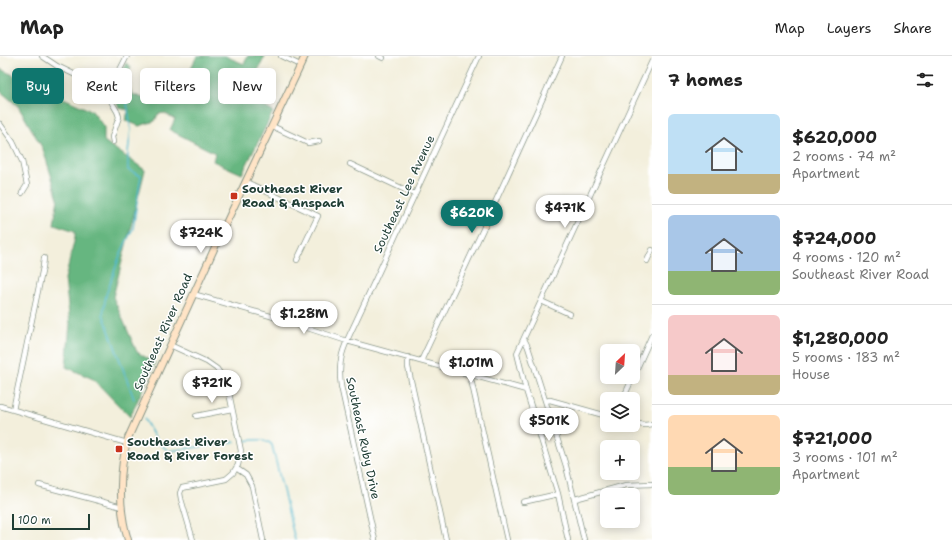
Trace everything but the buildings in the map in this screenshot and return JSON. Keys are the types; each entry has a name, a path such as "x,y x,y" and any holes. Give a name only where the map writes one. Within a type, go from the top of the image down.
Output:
{"street":[{"path":"42,56 57,66 72,73"},
{"path":"121,68 127,56"},
{"path":"281,56 300,66"},
{"name":"Southeast River Road","path":"128,540 123,521 122,507 122,477 126,443 193,294 305,56"},
{"name":"Southeast Lee Avenue","path":"347,341 479,56"},
{"path":"421,361 562,56"},
{"path":"568,540 558,494 516,353 524,339 652,61"},
{"path":"111,104 118,113 112,137 113,142"},
{"path":"0,124 13,142 22,161 27,185 22,194"},
{"path":"272,126 308,143 319,141"},
{"path":"350,164 414,194"},
{"path":"246,182 318,216 297,260"},
{"path":"647,261 652,250"},
{"path":"13,410 44,258"},
{"path":"193,294 274,317 347,341 526,390"},
{"path":"541,301 570,314"},
{"path":"626,392 652,335"},
{"path":"524,339 546,401 575,499 584,540"},
{"name":"Southeast Ruby Drive","path":"347,341 340,358 339,374 375,540"},
{"path":"170,345 207,362 217,369 226,383 241,451 240,461 230,476 222,481 182,488 180,493 181,499 193,540"},
{"path":"408,357 408,367 446,540"},
{"path":"470,375 507,540"},
{"path":"546,401 550,400 600,414"},
{"path":"0,406 126,443"},
{"path":"196,416 232,409"},
{"path":"640,424 652,424"},
{"path":"236,468 246,475 252,486 263,540"},
{"path":"575,499 626,486 652,484"},
{"path":"39,485 122,507"},
{"path":"523,502 558,494"}],"green space":[{"path":"197,56 225,56 244,64 248,56 265,56 259,68 218,68 218,104 260,104 273,112 242,174 213,161 215,153 170,130 175,119 164,113 158,114 155,121 139,126 125,120 129,110 119,108 117,104 132,104 132,94 140,97 140,104 210,104 210,68 191,68"},
{"path":"126,63 130,68 124,68"},
{"path":"0,69 12,74 12,101 0,91"},
{"path":"64,98 72,102 72,104 77,104 92,111 104,127 104,141 145,170 113,297 137,352 155,363 130,417 93,379 66,367 70,324 65,279 75,238 75,231 54,224 58,198 43,149 16,104 64,104"}],"waterway":[{"path":"127,104 131,129 128,152 128,170 141,176 133,228 120,255 106,295 103,314 134,399"},
{"path":"144,419 158,443 169,451 235,442"},
{"path":"243,441 262,440 269,442 272,445 295,540"}],"place":[{"name":"Southeast River Road & Anspach","path":"234,196"},
{"name":"Southeast River Road & River Forest","path":"119,449"}]}
